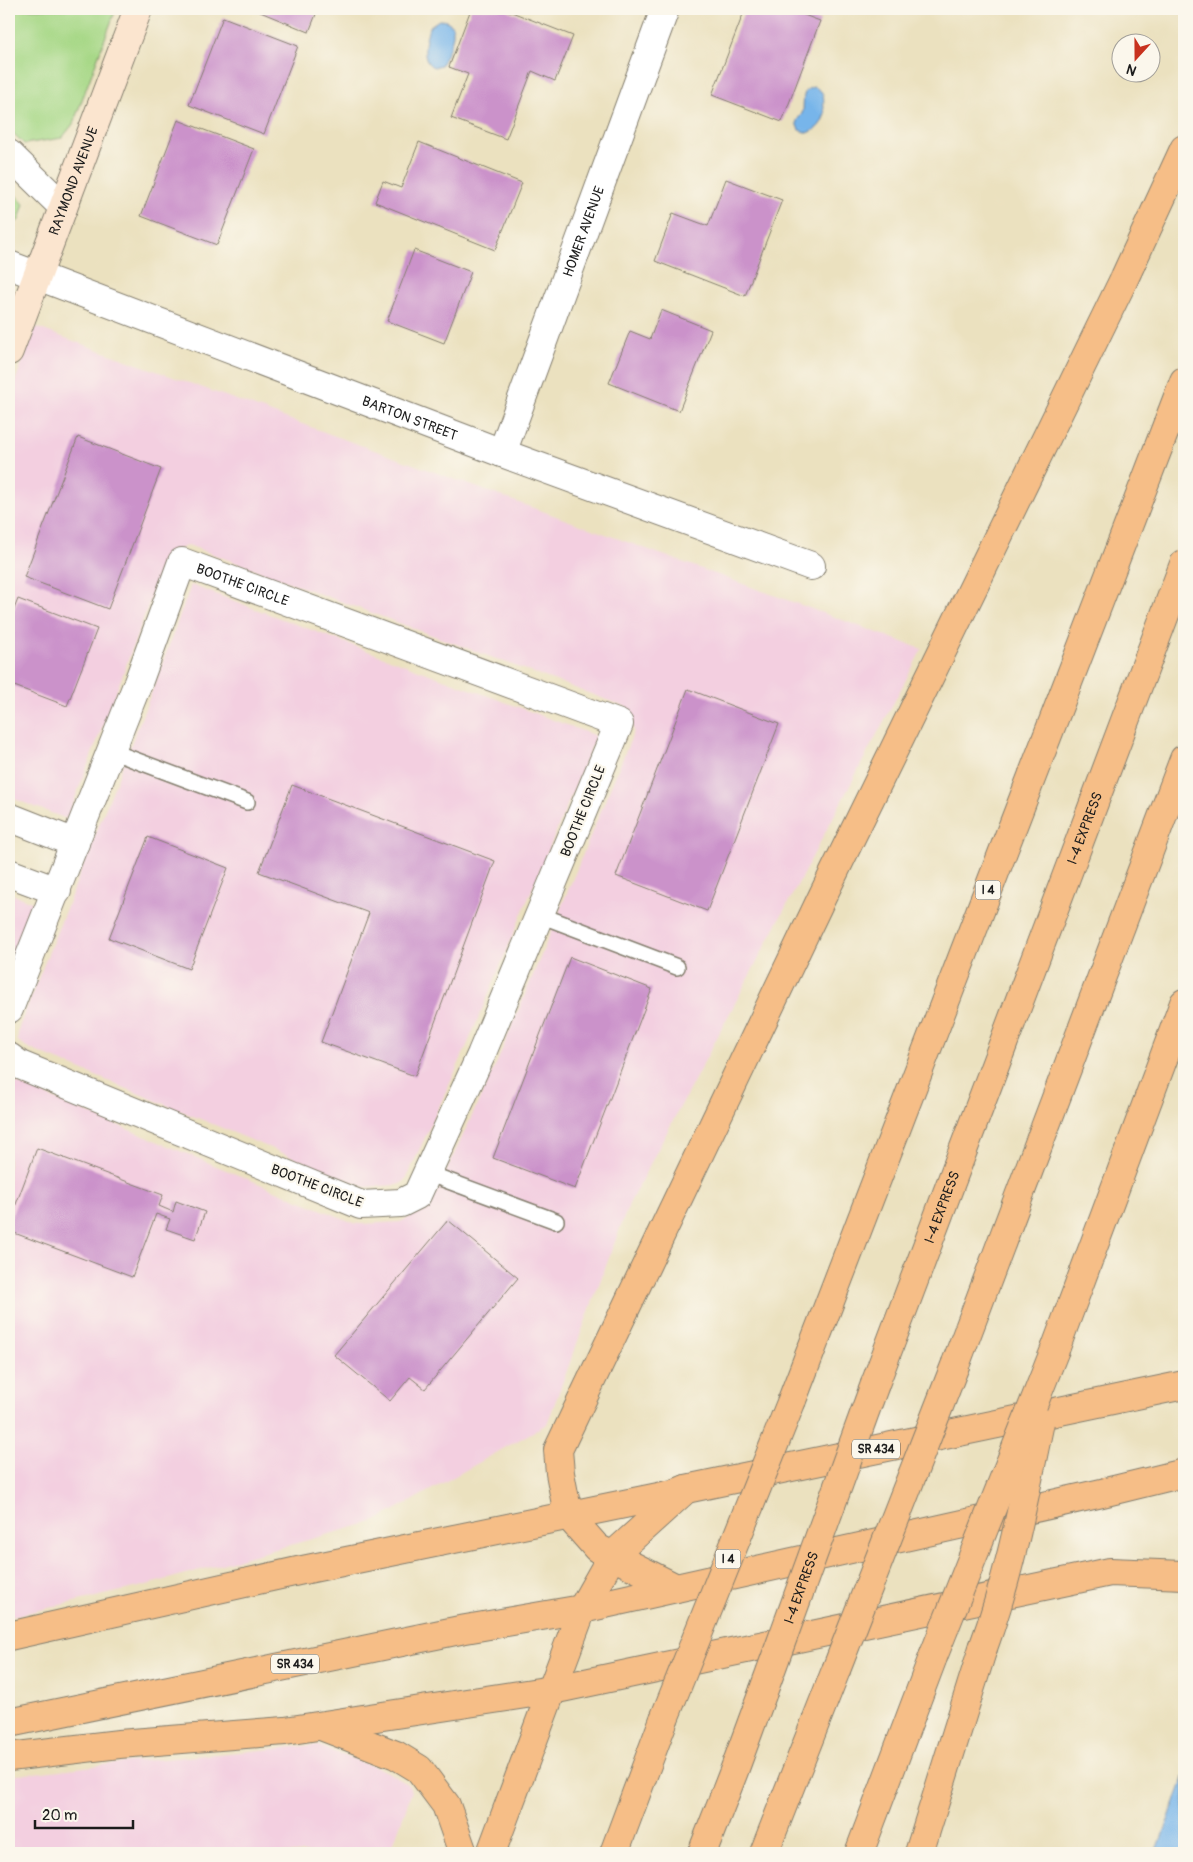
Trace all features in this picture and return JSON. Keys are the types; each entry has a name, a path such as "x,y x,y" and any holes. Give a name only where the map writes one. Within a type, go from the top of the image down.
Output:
{"main road":[{"path":"676,1588 597,1548 568,1515 560,1473 558,1450 823,895 1124,279 1184,149"},
{"name":"I 4","path":"614,1853 664,1719 792,1400 1184,381"},
{"name":"I-4 EXPRESS","path":"702,1853 734,1771 875,1384 1184,564"},
{"path":"764,1853 956,1363 1184,760"},
{"path":"859,1853 933,1658 1056,1347 1184,1004"},
{"path":"919,1853 983,1648 997,1611 1015,1542 1056,1347"},
{"name":"SR 434","path":"9,1636 298,1571 673,1494 686,1489 1184,1384"},
{"name":"SR 434","path":"9,1723 460,1630 582,1609 1184,1473"},
{"path":"491,1853 582,1609 612,1556 686,1489"},
{"path":"9,1757 119,1744 286,1731 552,1690 1110,1572 1184,1575"},
{"path":"319,1726 396,1755 419,1769 446,1805 463,1853"}],"street":[{"name":"RAYMOND AVENUE","path":"9,351 138,9"},
{"name":"HOMER AVENUE","path":"502,453 664,9"},
{"path":"9,154 63,207"},
{"name":"BARTON STREET","path":"9,266 502,453 811,566"},
{"name":"BOOTHE CIRCLE","path":"9,1009 111,752 182,562 619,724 481,1055 417,1195 401,1203 361,1205 29,1069 9,1057"},
{"path":"9,817 75,843"},
{"path":"9,873 57,891"}],"lane":[{"path":"111,752 246,802"},
{"path":"540,915 677,967"},
{"path":"427,1173 556,1221"}],"shaded area":[{"path":"35,327 922,649 629,1204 547,1424 376,1521 143,1586 9,1617 9,1080 354,1223 400,1222 423,1211 432,1202 497,1062 634,731 626,707 188,545 166,556 67,819 9,797 9,398"},
{"path":"191,585 596,736 466,1048 405,1181 398,1185 365,1187 28,1048 18,1041 18,1030 154,686"},
{"path":"9,893 34,903 9,965"},
{"path":"316,1745 388,1772 407,1784 412,1791 390,1853 9,1853 9,1776 119,1763"}],"green space":[{"path":"9,9 116,9 73,124 62,138 24,144 9,129"},
{"path":"9,188 24,204 19,220 9,230"}],"water":[{"path":"439,20 447,21 452,25 453,31 450,45 441,65 434,67 430,65 425,55 425,43 430,26"},
{"path":"814,87 819,89 823,95 825,113 819,126 808,133 799,130 797,121 803,111 805,93"},
{"path":"1184,1777 1184,1853 1156,1853"}],"building":[{"path":"253,9 318,9 309,32"},
{"path":"471,9 504,9 573,36 555,81 532,71 506,139 451,118 468,74 449,67"},
{"path":"745,9 788,9 820,21 782,122 712,95"},
{"path":"223,17 298,46 264,134 189,105"},
{"path":"178,120 254,149 217,245 141,216"},
{"path":"419,142 522,183 495,250 375,202 383,181 401,188"},
{"path":"726,179 782,200 745,296 655,261 673,213 708,226"},
{"path":"414,250 471,272 444,343 387,321"},
{"path":"661,310 711,330 679,411 609,383 630,331 650,339"},
{"path":"78,437 161,469 108,609 24,577"},
{"path":"18,599 97,629 67,706 9,684 9,622"},
{"path":"688,689 779,724 707,911 616,876"},
{"path":"292,785 495,861 415,1076 321,1042 369,913 259,872"},
{"path":"148,837 228,868 189,969 109,938"},
{"path":"570,957 652,989 575,1189 493,1158"},
{"path":"37,1148 163,1195 159,1206 173,1212 176,1201 205,1212 195,1239 166,1229 170,1219 156,1214 132,1277 9,1231 9,1223"},
{"path":"448,1220 518,1278 425,1389 410,1377 390,1401 334,1355"}]}
